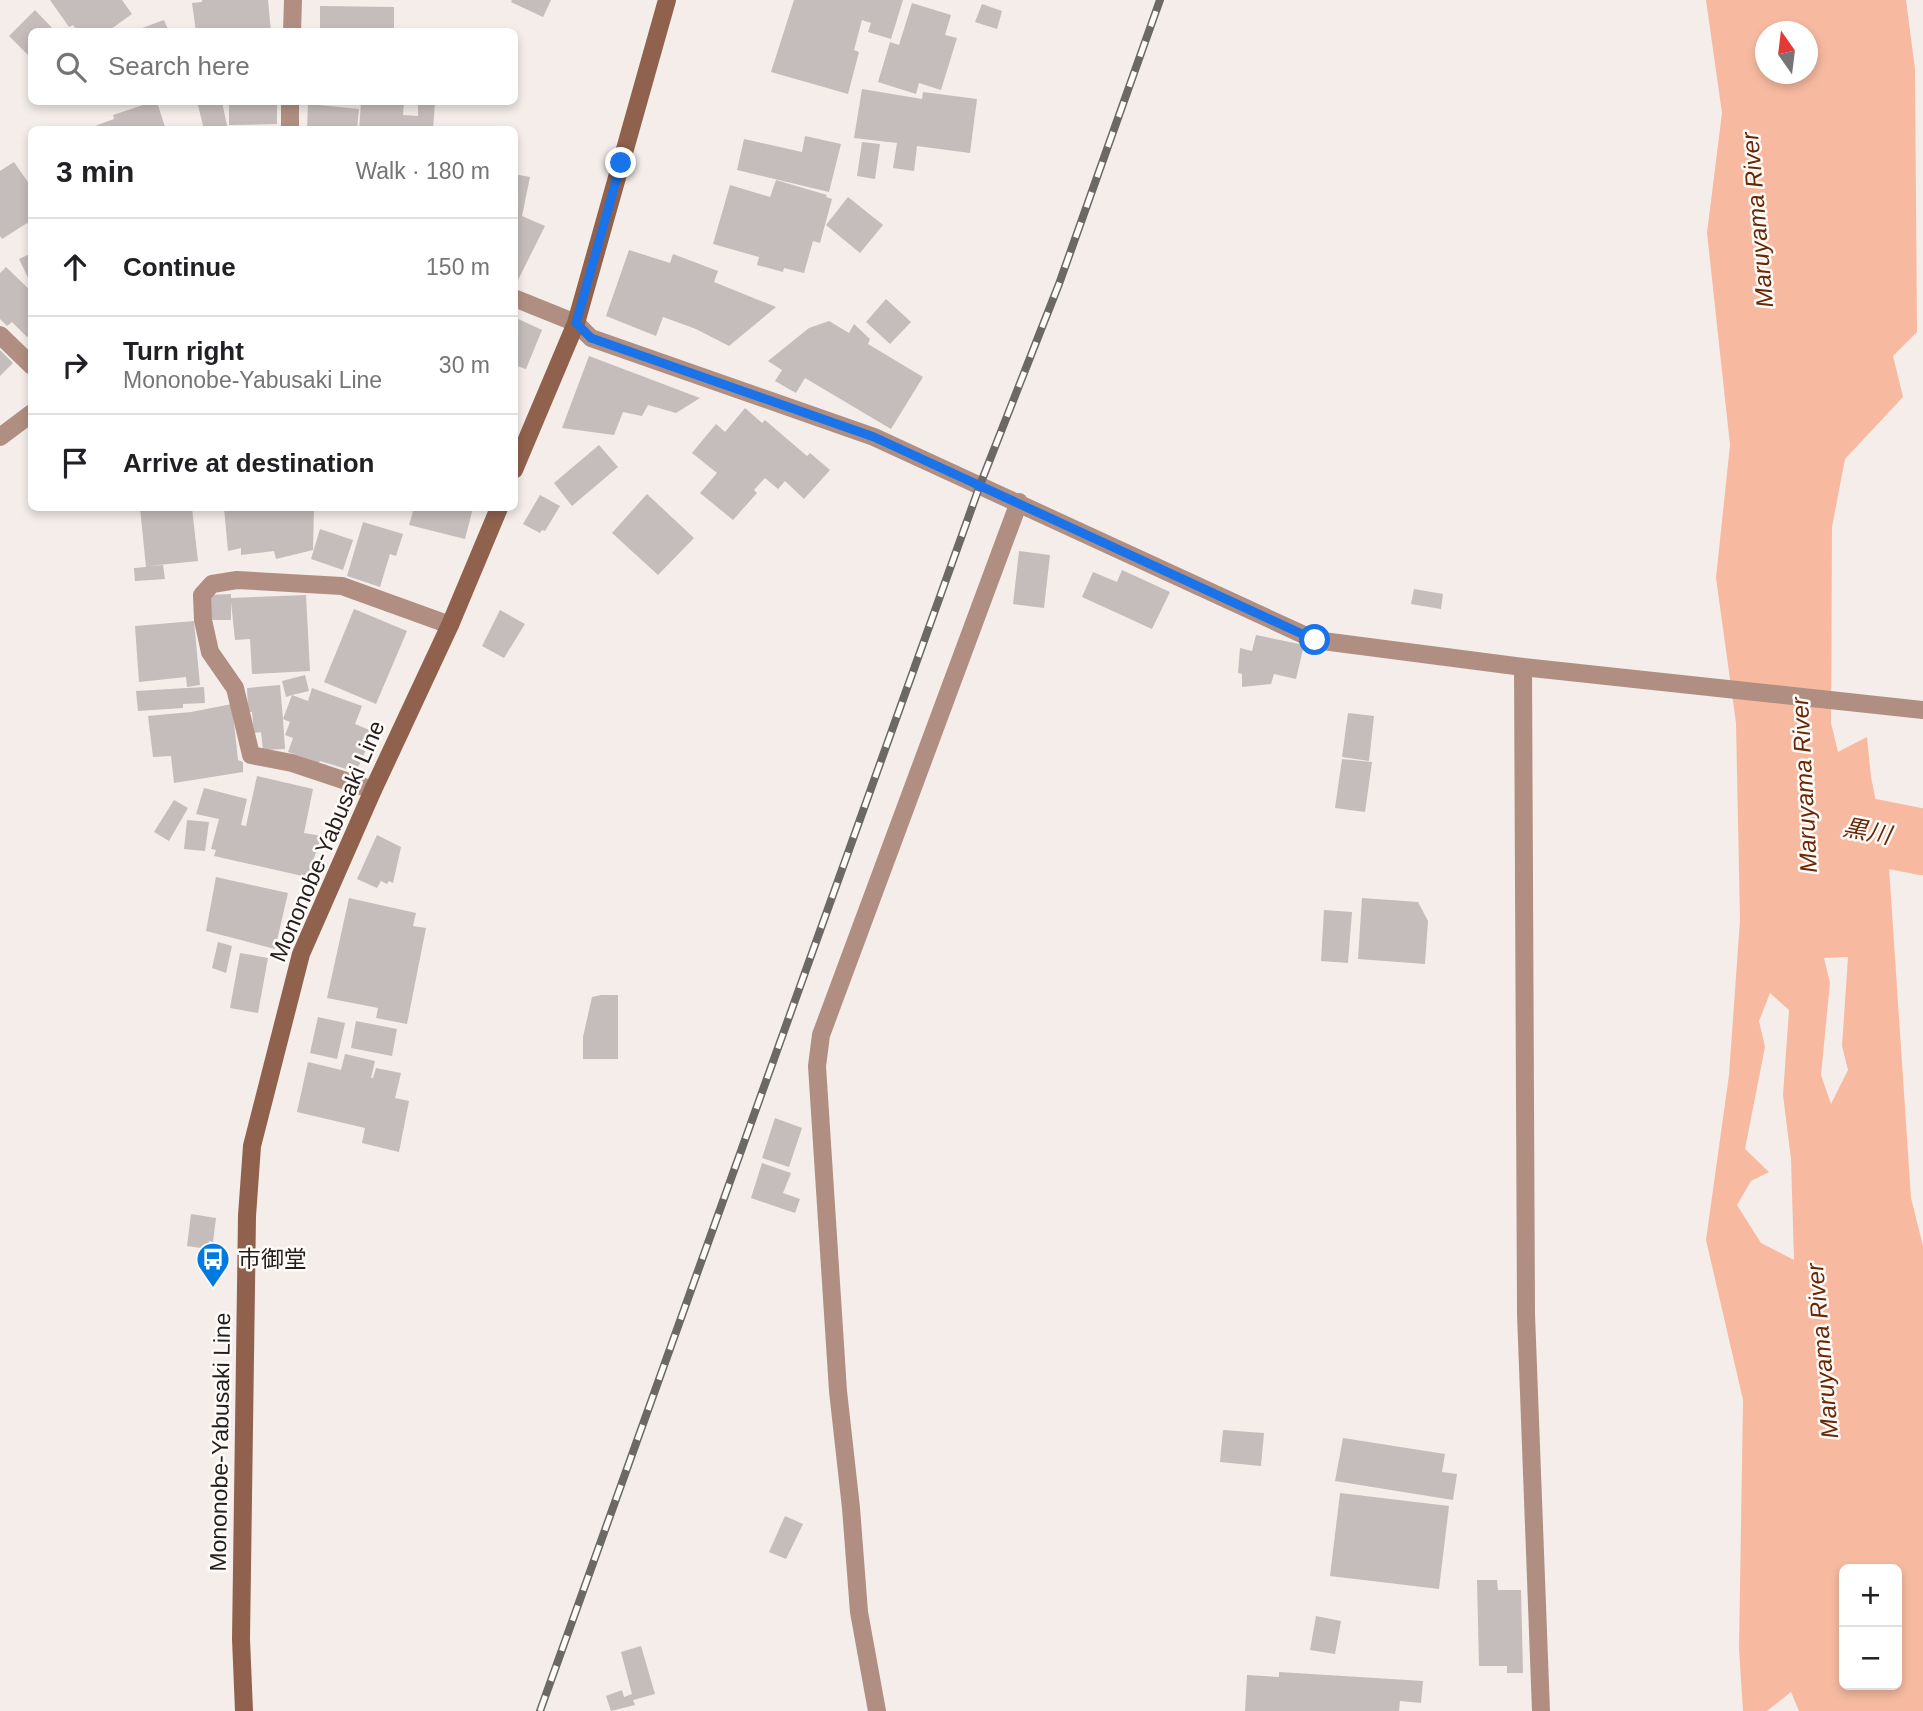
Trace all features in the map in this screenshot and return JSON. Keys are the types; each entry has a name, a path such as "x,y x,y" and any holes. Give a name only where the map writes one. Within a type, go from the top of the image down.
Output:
{"main road":[{"path":"518,461 576,323 667,0"},
{"name":"Mononobe-Yabusaki Line","path":"244,1711 241,1639 247,1216 252,1146 302,954 373,790 450,625 498,511"}],"street":[{"path":"292,28 293,0"},
{"path":"290,105 290,126"},
{"path":"518,301 576,323 591,338 874,437 1315,640 1523,667 1923,710"},
{"path":"0,335 28,362"},
{"path":"0,437 28,416"},
{"path":"877,1711 859,1612 838,1391 817,1066 821,1035 1019,502"},
{"path":"373,790 292,762 251,755 235,688 210,652 203,620 202,595 212,584 237,580 342,586 450,625"},
{"path":"1523,667 1526,1314 1541,1711"}],"water":[{"name":"Maruyama River","path":"1706,0 1906,0 1915,69 1917,332 1893,356 1903,397 1845,459 1832,527 1831,723 1838,752 1867,737 1871,777 1889,867 1911,1198 1923,1246 1923,1711 1799,1711 1791,1692 1767,1711 1743,1711 1739,1649 1743,1400 1706,1240 1729,1075 1740,920 1736,723 1716,578 1730,445 1707,233 1722,113","holes":["1848,957 1842,1046 1848,1070 1831,1104 1821,1075 1830,983 1824,958","1770,993 1789,1010 1783,1095 1791,1159 1794,1260 1761,1243 1737,1205 1751,1181 1769,1172 1745,1149 1765,1047 1759,1021"]}],"building":[{"path":"50,0 122,0 132,14 113,28 69,27"},
{"path":"268,0 271,28 195,28 192,3"},
{"path":"551,0 543,17 511,2"},
{"path":"794,0 903,0 891,39 868,32 871,23 862,20 854,50 859,52 848,94 771,72"},
{"path":"912,3 951,15 945,35 957,38 941,90 919,83 916,94 878,82 890,42 899,45"},
{"path":"982,4 1002,11 997,29 975,22"},
{"path":"320,6 394,7 394,28 320,28"},
{"path":"35,10 52,28 28,28 28,55 9,36"},
{"path":"164,20 167,28 142,28"},
{"path":"862,89 922,99 923,92 977,99 970,153 917,146 914,171 893,168 897,143 854,138"},
{"path":"143,105 158,105 165,126 95,126 114,119 113,115"},
{"path":"198,105 223,105 227,126 203,126"},
{"path":"229,105 277,105 277,124 229,125"},
{"path":"308,105 359,109 357,126 307,126"},
{"path":"361,105 404,105 403,115 418,116 418,105 435,105 433,126 359,126"},
{"path":"805,136 841,144 829,192 737,170 744,139 802,152"},
{"path":"862,142 880,144 875,179 857,176"},
{"path":"14,162 28,182 28,223 2,239 0,236 0,171"},
{"path":"518,175 530,177 522,216 545,226 518,280"},
{"path":"776,180 827,195 826,197 832,199 820,243 813,241 804,273 784,268 783,272 757,265 759,257 713,244 730,185 770,197"},
{"path":"848,197 883,225 860,253 826,225"},
{"path":"629,250 670,263 673,254 718,271 714,282 776,307 729,346 696,329 663,317 656,336 606,316"},
{"path":"28,255 28,278 19,259"},
{"path":"6,267 28,288 27,337 12,322 7,326 0,319 0,273"},
{"path":"886,299 911,322 890,344 866,322"},
{"path":"518,319 542,330 526,369 518,366"},
{"path":"829,321 849,333 854,324 870,339 868,344 923,377 891,429 805,378 796,393 775,381 782,370 768,361 809,328"},
{"path":"0,350 13,363 0,376"},
{"path":"589,356 700,398 676,413 648,405 642,416 623,412 614,435 562,428"},
{"path":"745,408 762,423 765,420 807,456 810,453 830,470 804,499 785,481 778,489 765,478 754,490 757,493 733,520 700,493 717,473 692,453 716,424 725,432"},
{"path":"599,445 618,467 572,506 554,483"},
{"path":"647,494 694,538 658,575 612,533"},
{"path":"540,495 560,506 545,531 540,533 523,524"},
{"path":"140,511 192,511 198,561 148,566 163,565 165,579 135,581 134,568 146,567"},
{"path":"224,511 314,511 313,550 276,559 274,551 241,555 241,548 228,551"},
{"path":"413,511 472,511 465,539 409,525"},
{"path":"363,522 403,534 396,556 390,554 380,587 347,576"},
{"path":"320,529 353,540 343,570 311,559"},
{"path":"1019,551 1050,555 1044,608 1013,604"},
{"path":"1122,570 1170,592 1152,629 1082,597 1093,572 1117,582"},
{"path":"1414,589 1443,594 1441,609 1411,604"},
{"path":"231,594 231,598 306,595 310,671 252,674 250,639 235,640 231,602 231,620 210,620 210,595"},
{"path":"354,609 407,631 376,704 324,682"},
{"path":"500,610 525,624 504,658 482,646"},
{"path":"194,621 200,685 187,687 186,677 139,682 135,626"},
{"path":"1256,635 1304,645 1296,679 1274,674 1271,684 1242,687 1242,674 1238,673 1240,648 1252,651"},
{"path":"305,675 309,691 286,697 282,681"},
{"path":"280,685 285,749 263,750 261,732 254,733 252,712 248,712 247,688"},
{"path":"204,687 205,703 183,704 183,708 138,711 136,691"},
{"path":"312,688 362,706 355,724 374,732 356,772 288,752 293,738 285,735 290,722 283,719 292,695 308,701"},
{"path":"232,704 238,760 243,762 243,772 174,783 171,756 153,757 148,716 191,712"},
{"path":"1348,713 1374,716 1369,761 1342,757"},
{"path":"1342,759 1372,762 1365,812 1335,808"},
{"path":"257,776 313,789 304,833 322,836 307,877 214,856 216,850 211,849 219,819 196,814 204,788 247,799 241,825 246,826"},
{"path":"174,800 188,808 169,841 154,832"},
{"path":"187,820 209,822 205,851 184,849"},
{"path":"377,835 401,847 393,883 381,881 377,888 357,879"},
{"path":"216,877 288,893 275,949 206,931"},
{"path":"349,898 416,913 413,926 426,928 407,1024 376,1018 378,1008 327,998"},
{"path":"1362,898 1418,902 1428,921 1425,964 1358,959"},
{"path":"1324,910 1352,912 1348,963 1321,961"},
{"path":"218,942 232,946 226,973 212,968"},
{"path":"240,953 268,958 258,1013 230,1008"},
{"path":"618,995 618,1059 583,1059 583,1037 592,997"},
{"path":"318,1017 345,1023 337,1059 310,1053"},
{"path":"356,1021 397,1029 392,1056 351,1048"},
{"path":"345,1054 375,1061 371,1078 376,1068 401,1073 395,1098 409,1101 399,1152 362,1143 365,1128 297,1112 308,1062 341,1070"},
{"path":"775,1118 802,1128 789,1167 762,1158"},
{"path":"762,1163 791,1173 783,1193 800,1199 795,1213 751,1198"},
{"path":"191,1214 216,1218 213,1242 209,1241 208,1249 187,1246"},
{"path":"1223,1430 1264,1433 1261,1466 1220,1462"},
{"path":"1343,1438 1445,1454 1442,1472 1457,1474 1453,1500 1335,1481"},
{"path":"1340,1493 1449,1506 1439,1589 1330,1576"},
{"path":"785,1516 803,1524 786,1559 769,1552"},
{"path":"1477,1580 1497,1580 1498,1590 1521,1590 1523,1673 1507,1673 1507,1666 1479,1666"},
{"path":"1316,1616 1341,1621 1335,1654 1310,1650"},
{"path":"641,1646 655,1694 633,1700 635,1705 611,1711 606,1696 622,1690 624,1697 632,1694 621,1652"},
{"path":"1279,1672 1423,1681 1421,1703 1400,1701 1399,1711 1245,1711 1247,1675 1279,1677"}],"waterway":[{"name":"黒川","path":"1811,820 1923,842"}],"railway":[{"path":"540,1711 980,485 1059,284 1160,0"}],"place":[{"name":"市御堂","path":"213,1289"}],"route":[{"path":"621,163 576,323 591,338 874,437 1315,640"}]}
